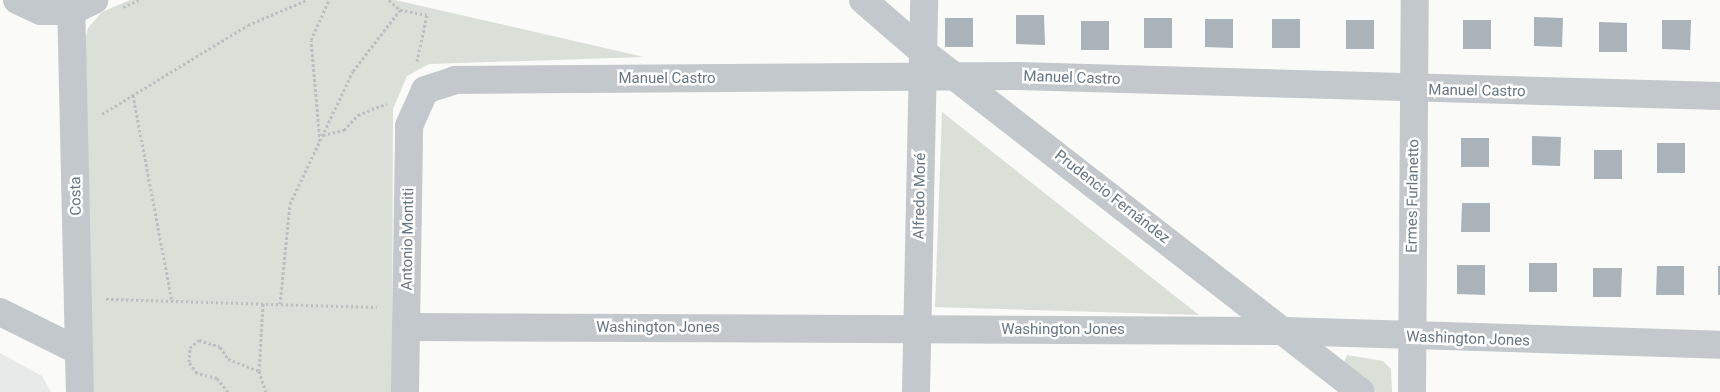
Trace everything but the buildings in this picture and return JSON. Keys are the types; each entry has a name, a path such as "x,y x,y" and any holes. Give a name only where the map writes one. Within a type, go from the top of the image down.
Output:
{"street":[{"path":"17,0 41,11 79,4"},
{"name":"Alfredo Moré","path":"916,392 924,0"},
{"name":"Ermes Furlanetto","path":"1412,392 1415,0"},
{"name":"Prudencio Fernández","path":"865,1 923,64 960,76 1361,392"},
{"name":"Costa","path":"79,4 74,132 80,392"},
{"name":"Manuel Castro","path":"425,90 456,80 923,64"},
{"name":"Manuel Castro","path":"960,76 1414,90 1720,96"},
{"name":"Antonio Montiti","path":"405,392 409,126 425,90"},
{"path":"0,312 79,351"},
{"name":"Washington Jones","path":"407,328 917,328 1284,331 1412,338 1720,345"}],"path":[{"path":"74,132 248,25 308,0"},
{"path":"320,142 311,40 329,0"},
{"path":"389,0 400,10 427,15 418,60"},
{"path":"280,304 290,204 353,71 400,10"},
{"path":"133,95 172,301"},
{"path":"323,135 344,130 358,115 394,100"},
{"path":"78,300 386,307"},
{"path":"263,304 259,371 266,392"},
{"path":"228,392 217,378 198,373 189,362 190,348 199,340 220,346 228,359 259,371"}],"shaded area":[{"path":"130,0 395,0 644,57 429,64 407,76 393,109 392,392 92,392 83,49 88,28 102,12"},
{"path":"942,112 1199,315 935,307"},
{"path":"0,353 42,376 51,392 0,392"},
{"path":"1347,355 1383,361 1391,369 1392,392 1376,392 1343,365"}]}
